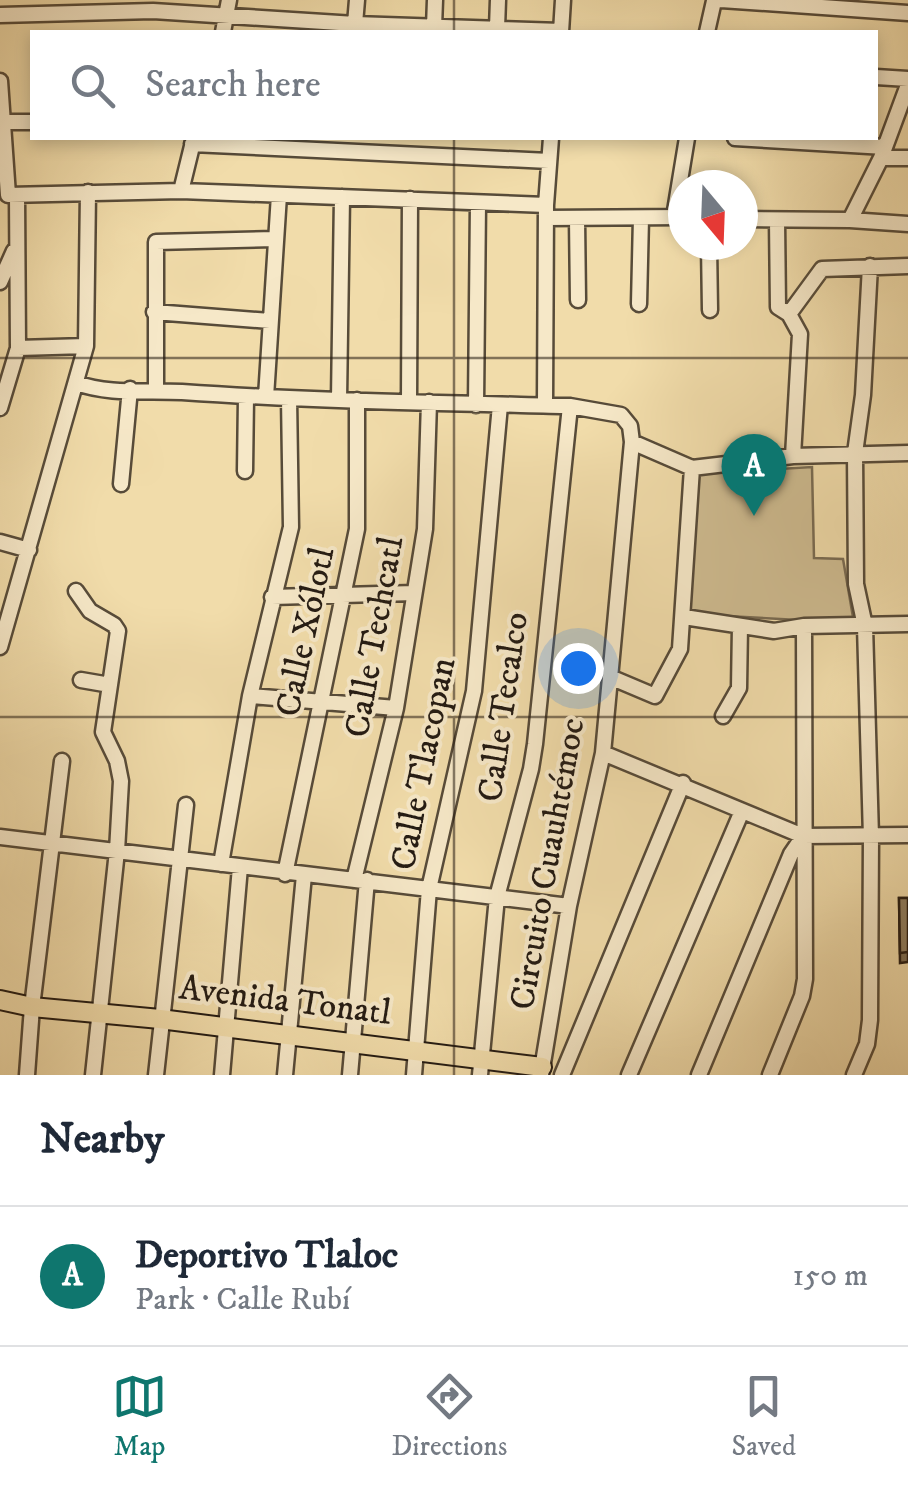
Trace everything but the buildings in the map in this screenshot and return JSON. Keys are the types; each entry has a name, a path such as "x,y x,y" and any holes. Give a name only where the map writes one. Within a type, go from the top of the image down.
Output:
{"main road":[{"name":"Avenida Tonatl","path":"0,1000 32,1007 416,1050 481,1067 542,1071"}],"street":[{"path":"268,20 269,0"},
{"path":"355,24 357,0"},
{"path":"434,27 435,0"},
{"path":"497,28 498,0"},
{"path":"561,30 563,0"},
{"path":"708,30 719,0 881,6 908,13"},
{"path":"0,15 228,8 268,20 529,30"},
{"path":"850,220 883,152 907,89 878,78"},
{"path":"0,81 16,246 18,348 0,408"},
{"path":"4,122 30,122"},
{"path":"544,406 551,140"},
{"path":"684,170 687,140"},
{"path":"756,140 883,152 908,158"},
{"path":"181,191 193,141 548,161"},
{"path":"12,195 181,191 478,203 577,219 668,217"},
{"path":"0,647 86,346 88,192"},
{"path":"266,397 279,195"},
{"path":"339,399 342,197"},
{"path":"409,402 410,199"},
{"path":"476,405 478,203"},
{"path":"639,304 641,218"},
{"path":"577,219 578,300"},
{"path":"758,219 908,224"},
{"path":"777,220 778,307 789,314 800,334 793,456"},
{"path":"156,390 156,242 274,239"},
{"path":"0,282 16,246"},
{"path":"709,260 710,310"},
{"path":"854,1075 870,1033 871,837 865,626 856,584 855,454 863,395 870,266"},
{"path":"789,314 822,270 908,266"},
{"path":"154,312 270,321"},
{"path":"18,348 86,346"},
{"path":"78,383 96,391 130,389 570,406"},
{"path":"122,484 130,389"},
{"path":"245,470 246,396"},
{"path":"220,864 250,696 293,510 289,398"},
{"name":"Calle Xólotl","path":"286,874 357,529 357,400"},
{"name":"Calle Techcatl","path":"350,1075 360,880 396,708 428,515 429,402"},
{"name":"Calle Tlacopan","path":"414,1075 429,889 474,691 500,406"},
{"name":"Circuito Cuauhtémoc","path":"542,1071 569,906 603,753 632,442 630,426 621,415 570,406"},
{"name":"Calle Tecalco","path":"481,1067 497,897 533,756 570,406"},
{"path":"632,442 692,468 793,456 908,452"},
{"path":"610,677 651,695 658,694 680,649 692,468"},
{"path":"0,542 29,550"},
{"path":"76,591 90,611 118,630 103,732 118,761 121,781 93,1075"},
{"path":"272,597 414,593"},
{"path":"684,617 774,631 804,626 908,624"},
{"path":"722,716 739,688 740,626"},
{"path":"770,1075 802,996 804,626"},
{"path":"81,680 110,685"},
{"path":"250,696 396,708"},
{"path":"603,753 803,836 908,835"},
{"path":"27,1075 62,761"},
{"path":"560,1075 682,784"},
{"path":"156,1075 186,805"},
{"path":"629,1075 742,811"},
{"path":"698,1075 791,854 803,836"},
{"path":"0,837 569,906"},
{"path":"222,1075 240,867"},
{"path":"285,1075 304,875"},
{"name":"Avenida Tonatl","path":"542,1071 560,1075"}],"shaded area":[{"path":"812,467 814,558 843,559 854,623 688,614 699,474"}],"place":[{"name":"Deportivo Tlaloc","path":"754,516"}]}
